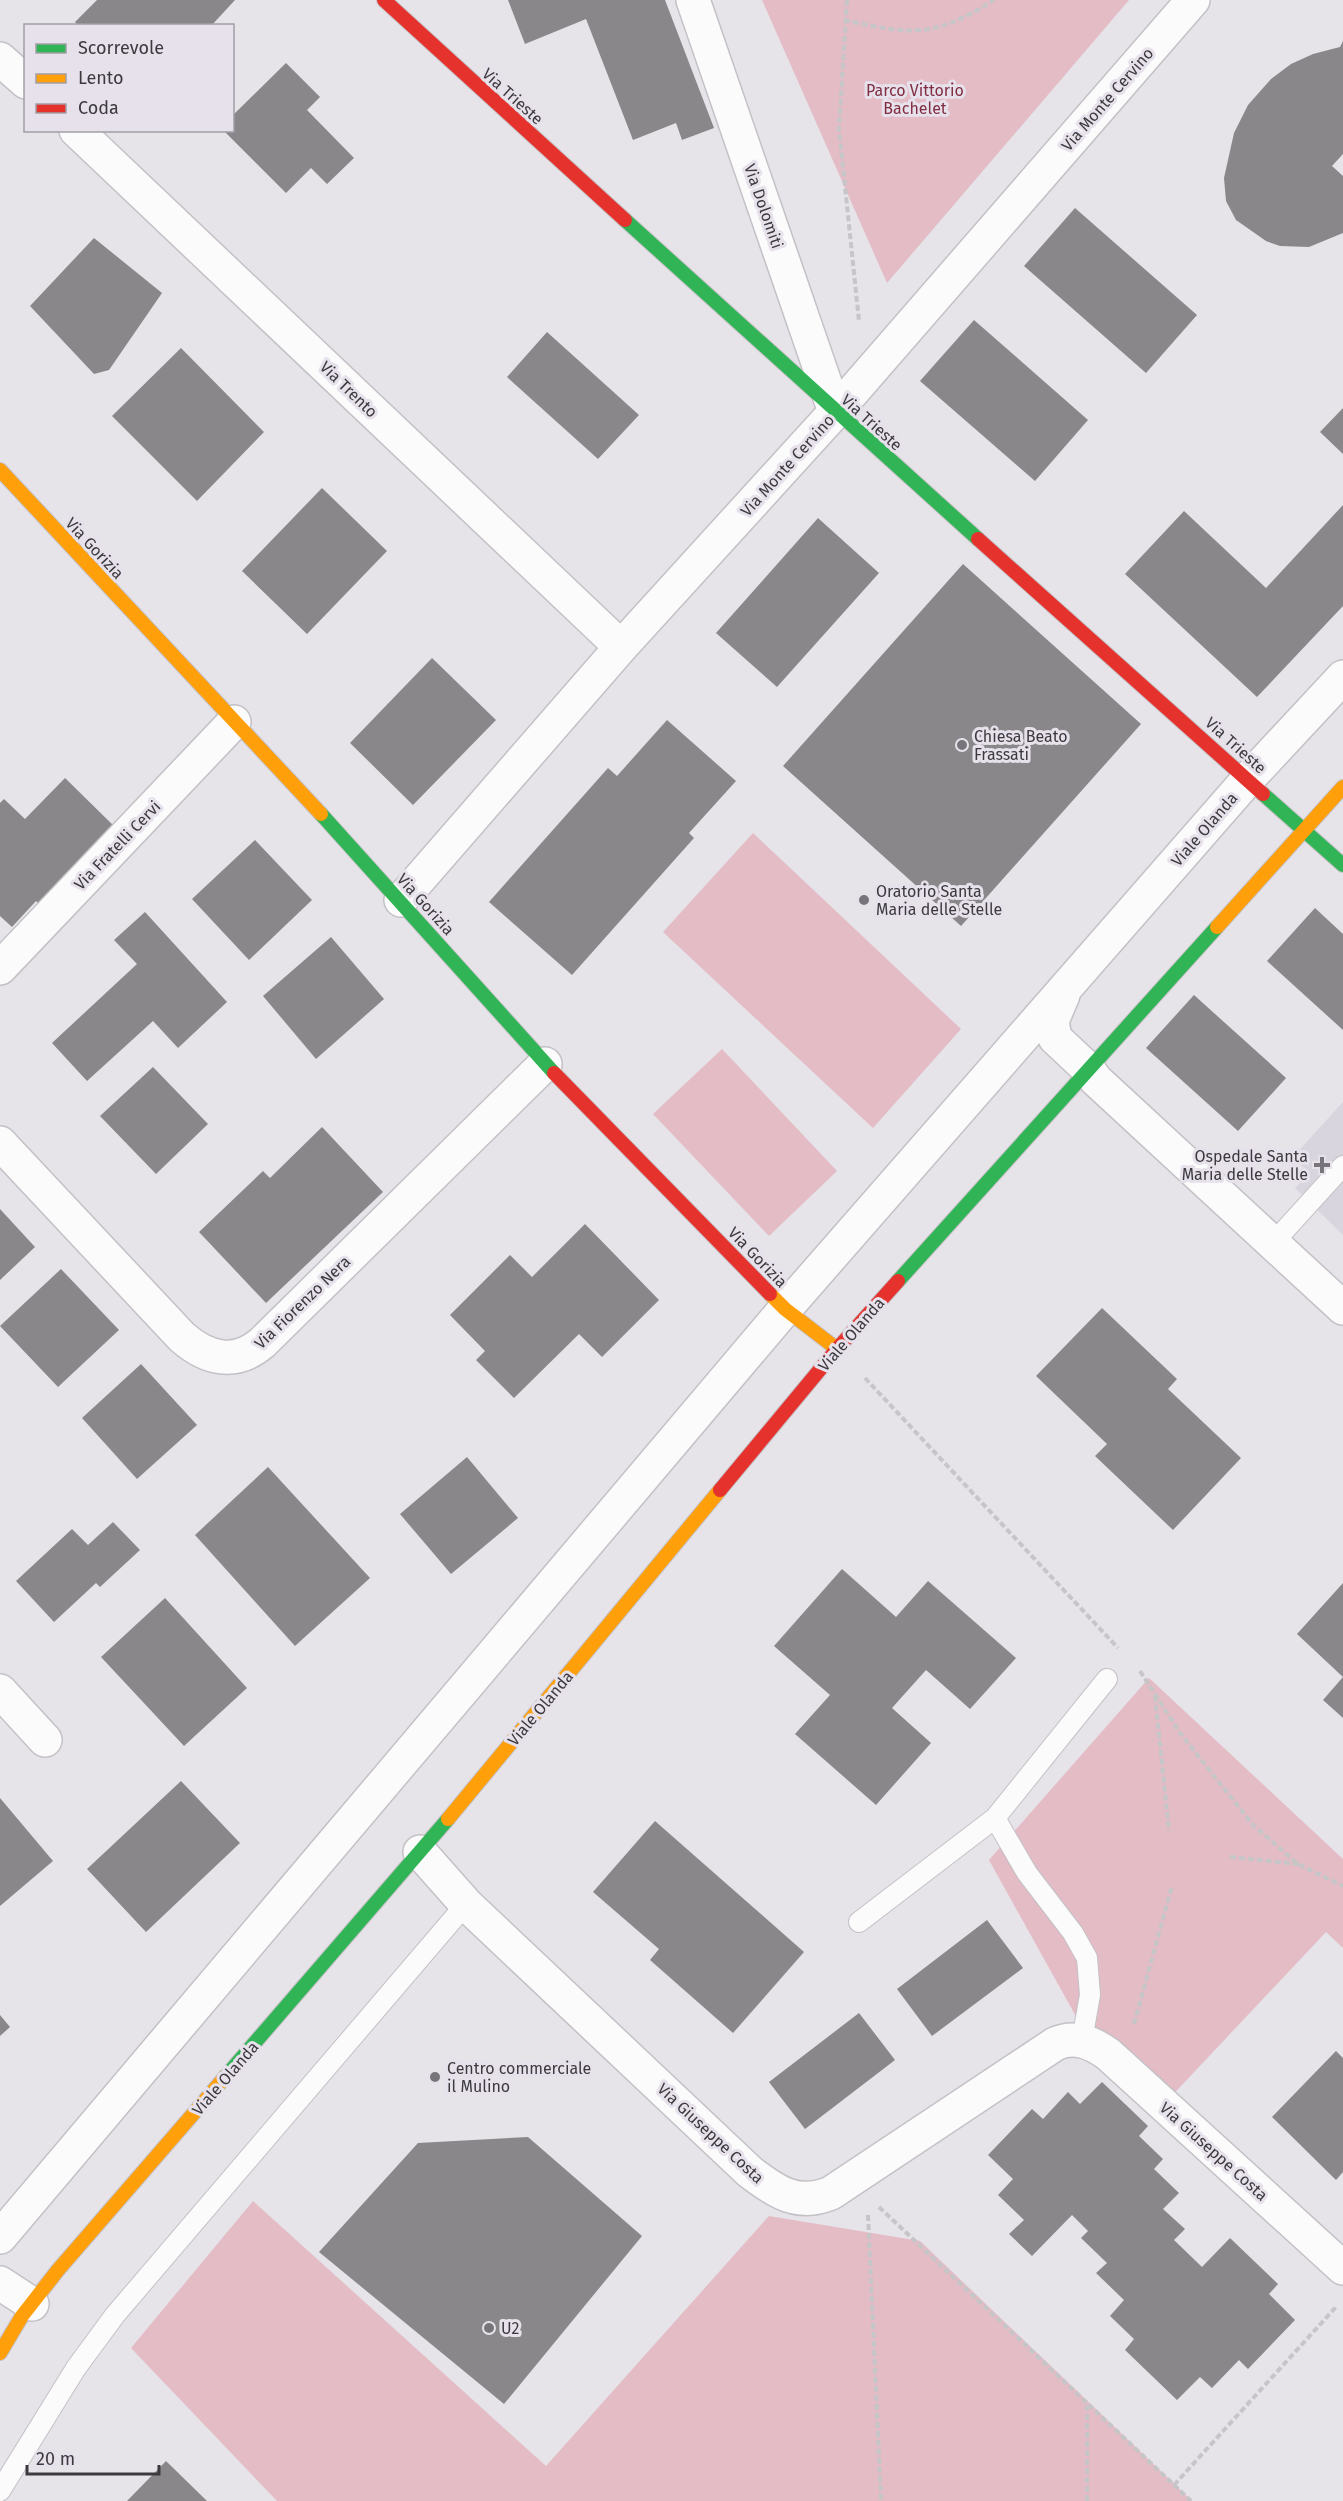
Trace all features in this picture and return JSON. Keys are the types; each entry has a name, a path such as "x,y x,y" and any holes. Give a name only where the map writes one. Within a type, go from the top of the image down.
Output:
{"street":[{"name":"Via Trieste","path":"384,0 835,412 1249,778 1343,865"},
{"name":"Via Dolomiti","path":"693,0 835,412"},
{"name":"Via Monte Cervino","path":"401,900 621,647 835,412 1193,0"},
{"path":"0,59 24,80"},
{"name":"Via Trento","path":"78,132 621,647"},
{"name":"Via Gorizia","path":"0,470 401,900 545,1064 785,1309 837,1349"},
{"name":"Viale Olanda","path":"0,2237 785,1309 1249,778 1343,677"},
{"name":"Via Fratelli Cervi","path":"0,968 234,722"},
{"name":"Viale Olanda","path":"0,2353 32,2304 58,2270 420,1852 837,1349 1343,787"},
{"name":"Viale Olanda","path":"1068,985 1055,1012 1052,1031 1055,1038 1088,1069"},
{"name":"Via Fiorenzo Nera","path":"0,1143 182,1337 192,1346 213,1356 235,1358 254,1350 545,1064"},
{"path":"1088,1069 1096,1080 1343,1308"},
{"path":"0,1691 45,1740"},
{"name":"Via Giuseppe Costa","path":"420,1852 466,1904 750,2172 786,2196 799,2200 824,2196 1055,2044 1072,2039 1095,2047 1343,2268"},
{"path":"0,2283 32,2304"}],"lane":[{"path":"1273,1243 1343,1166"},
{"path":"860,1922 995,1818 1107,1679"},
{"path":"995,1818 1027,1873 1073,1933 1087,1958 1095,2047"},
{"path":"0,2491 70,2378 115,2315 466,1904"}],"path":[{"path":"847,0 839,129 845,207 860,318 857,328"},
{"path":"844,20 895,32 929,30 966,18 994,0"},
{"path":"837,1349 1126,1656"},
{"path":"1134,1665 1180,1733 1254,1825 1298,1864 1343,1886"},
{"path":"1155,1695 1169,1831"},
{"path":"1230,1857 1298,1864"},
{"path":"1095,2047 1137,2020 1172,1886"},
{"path":"876,2205 1191,2501"},
{"path":"868,2208 881,2501"},
{"path":"1174,2485 1343,2299"},
{"path":"1087,2403 1087,2501"}],"shaded area":[{"name":"Ospedale Santa Maria delle Stelle","path":"1343,1102 1343,1235 1295,1188 1309,1173 1293,1157"}],"green space":[{"name":"Parco Vittorio Bachelet","path":"762,0 1129,0 887,283"},
{"path":"753,833 961,1029 873,1128 663,932"},
{"path":"722,1049 837,1171 769,1236 653,1114"},
{"path":"1149,1678 1343,1859 1343,1948 1326,1932 1165,2103 1083,2029 989,1860"},
{"path":"253,2201 546,2466 769,2216 920,2241 1192,2501 277,2501 131,2348"}],"building":[{"path":"97,0 235,0 213,24 77,24 75,22"},
{"path":"508,0 665,0 714,128 682,140 676,123 633,140 586,19 525,44"},
{"path":"1343,41 1343,154 1332,166 1343,176 1343,233 1309,247 1280,246 1266,241 1236,220 1226,201 1224,178 1234,133 1248,105 1271,79 1291,64 1313,54 1340,47"},
{"path":"286,63 320,97 307,110 354,158 327,184 311,168 286,193 225,132 234,132 234,114"},
{"path":"1075,208 1197,315 1146,373 1024,266"},
{"path":"94,238 162,293 109,370 94,374 30,306"},
{"path":"974,320 1088,420 1035,481 920,381"},
{"path":"547,332 639,415 598,459 507,377"},
{"path":"181,348 264,432 197,501 112,416"},
{"path":"1343,408 1343,454 1320,432"},
{"path":"322,488 387,551 307,634 242,571"},
{"path":"1343,505 1343,606 1257,697 1125,574 1184,511 1266,588"},
{"path":"818,518 879,573 777,687 716,633"},
{"name":"Chiesa Beato Frassati","path":"963,564 1141,724 961,926 783,766"},
{"path":"432,658 496,720 413,805 350,743"},
{"path":"667,720 736,781 689,833 694,838 572,975 489,902 608,768 617,776"},
{"path":"65,778 119,831 44,909 36,901 12,927 0,916 0,803 4,799 25,819"},
{"path":"255,840 312,900 249,960 192,899"},
{"path":"1315,908 1343,934 1343,1030 1267,961"},
{"path":"145,912 227,1002 178,1048 153,1021 87,1081 52,1043 137,964 114,940"},
{"path":"331,937 384,999 316,1059 263,996"},
{"path":"1194,995 1286,1078 1238,1131 1146,1048"},
{"path":"153,1067 208,1124 156,1174 100,1116"},
{"path":"322,1127 383,1192 266,1303 199,1232 263,1171 270,1178"},
{"path":"0,1209 35,1247 0,1280"},
{"path":"585,1224 659,1300 602,1357 579,1334 514,1398 476,1360 485,1351 450,1315 510,1255 532,1277"},
{"path":"61,1269 119,1330 58,1387 0,1326"},
{"path":"1102,1308 1177,1379 1168,1389 1241,1458 1173,1530 1095,1456 1107,1444 1036,1376"},
{"path":"141,1364 197,1425 137,1479 82,1418"},
{"path":"467,1457 518,1518 451,1574 400,1514"},
{"path":"268,1467 370,1578 295,1646 195,1535"},
{"path":"113,1522 140,1550 100,1587 96,1583 54,1622 16,1581 72,1529 88,1545"},
{"path":"842,1569 896,1617 928,1581 1016,1658 970,1709 926,1670 892,1708 931,1743 876,1805 795,1734 830,1695 774,1646"},
{"path":"1343,1583 1343,1677 1297,1634"},
{"path":"165,1598 247,1688 184,1746 101,1657"},
{"path":"1343,1677 1343,1718 1323,1700"},
{"path":"181,1781 240,1843 146,1932 87,1869"},
{"path":"0,1798 53,1861 0,1906"},
{"path":"655,1821 804,1952 733,2033 650,1960 659,1949 593,1892"},
{"path":"987,1920 1023,1968 932,2036 897,1989"},
{"path":"859,2013 895,2060 805,2129 769,2082"},
{"path":"0,2015 10,2027 0,2036"},
{"path":"1336,2051 1343,2058 1343,2172 1336,2180 1272,2117"},
{"path":"1102,2082 1148,2126 1139,2136 1163,2159 1154,2169 1179,2193 1163,2209 1185,2229 1174,2240 1202,2267 1230,2238 1278,2284 1269,2294 1295,2320 1248,2369 1239,2360 1212,2388 1200,2377 1177,2400 1125,2350 1134,2339 1110,2316 1124,2300 1096,2273 1107,2263 1081,2238 1088,2231 1072,2215 1032,2256 1009,2234 1024,2220 998,2195 1013,2179 988,2155 1032,2109 1043,2119 1068,2092 1080,2104"},
{"name":"U2","path":"528,2137 642,2236 504,2404 319,2252 418,2143"},
{"path":"166,2461 207,2501 127,2501"}],"traffic: fast":[{"path":"625,220 978,539"},
{"path":"1263,794 1343,865"},
{"path":"321,814 554,1073"},
{"path":"898,1281 1217,927"},
{"path":"226,2076 448,1819"}],"traffic: slow":[{"path":"0,470 321,814"},
{"path":"1217,927 1343,787"},
{"path":"770,1294 785,1309 837,1349"},
{"path":"448,1819 720,1490"},
{"path":"0,2353 22,2316 58,2270 226,2076"}],"traffic: jam":[{"path":"384,0 625,220"},
{"path":"978,539 1263,794"},
{"path":"554,1073 770,1294"},
{"path":"720,1490 837,1349 898,1281"}],"place":[{"name":"Chiesa Beato Frassati","path":"962,745"},
{"name":"Oratorio Santa Maria delle Stelle","path":"864,900"},
{"name":"Ospedale Santa Maria delle Stelle","path":"1322,1165"},
{"name":"Centro commerciale il Mulino","path":"435,2077"},
{"name":"U2","path":"489,2328"}]}
